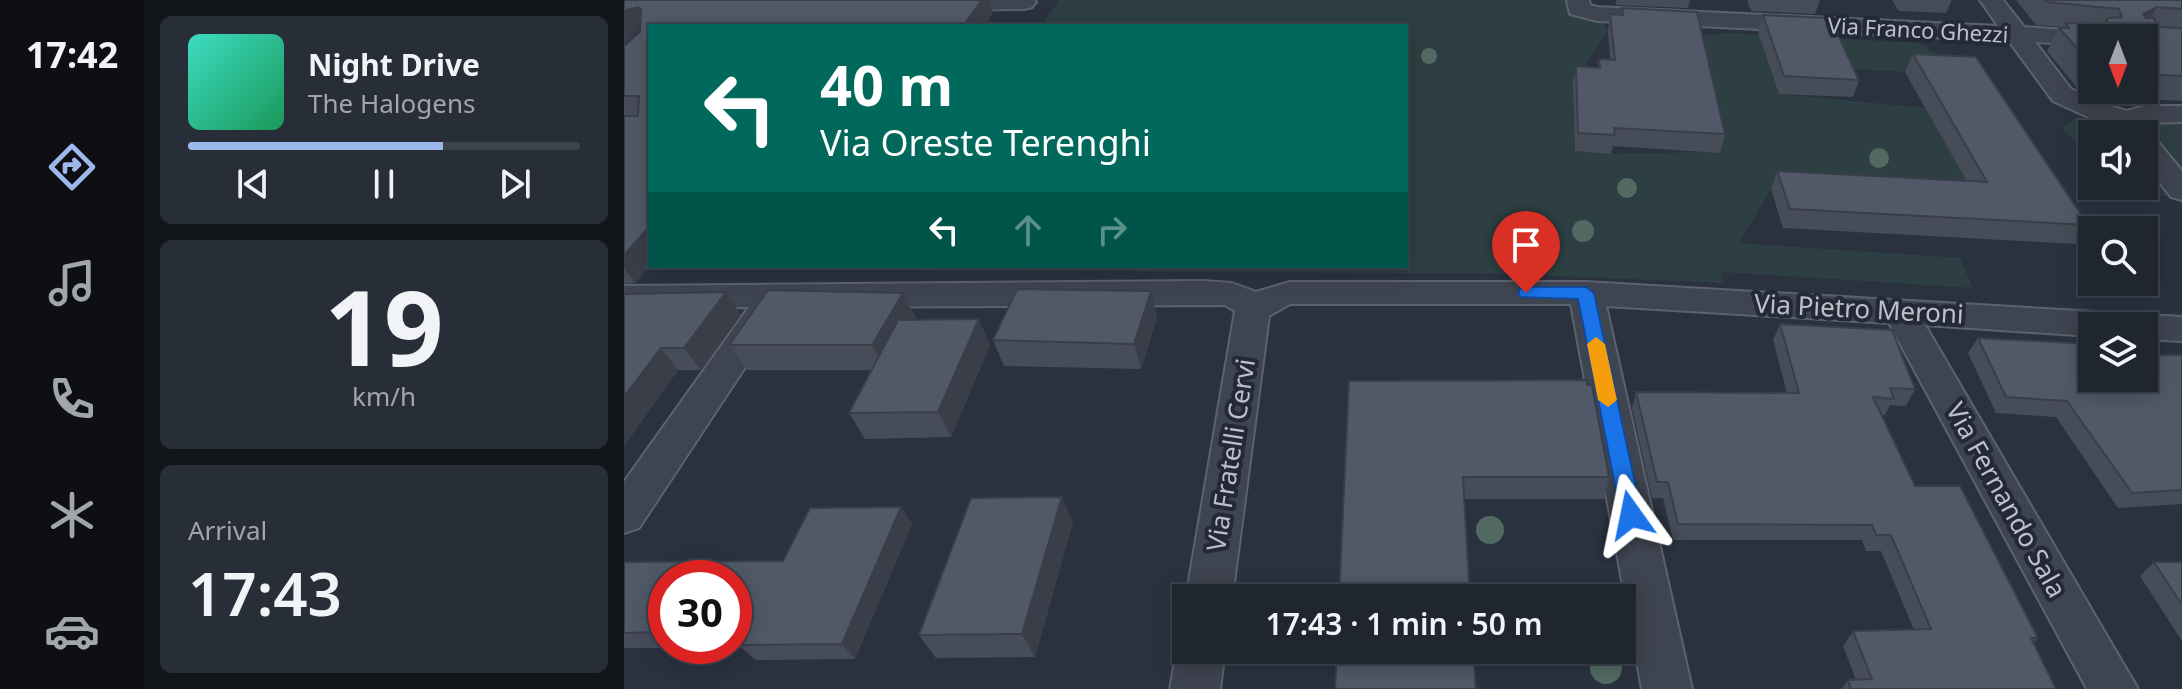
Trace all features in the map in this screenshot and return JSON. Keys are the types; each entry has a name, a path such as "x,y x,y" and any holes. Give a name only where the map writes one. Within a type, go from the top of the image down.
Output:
{"street":[{"path":"1991,0 2062,95 2114,120"},
{"path":"915,3 1024,1"},
{"path":"1009,24 1024,1"},
{"name":"Via Franco Ghezzi","path":"1587,7 2078,37"},
{"path":"2141,120 2144,114 2182,114"},
{"path":"2158,160 2182,191"},
{"path":"850,297 867,268"},
{"path":"624,297 1203,292 1231,294 1245,300 1252,311"},
{"name":"Via Pietro Meroni","path":"1252,311 1272,297 1290,293 1586,293 2078,322"},
{"path":"1586,293 1667,689"},
{"path":"624,515 775,297"},
{"name":"Via Fernando Sala","path":"1899,310 2113,689"},
{"name":"Via Fratelli Cervi","path":"1211,584 1252,311"},
{"path":"2158,328 2182,329"},
{"path":"1195,689 1199,664"}],"shaded area":[{"path":"1059,0 1590,0 1608,31 1573,84 1575,151 1611,154 1700,152 1717,139 1694,36 1729,33 1920,43 1968,75 1770,65 1779,94 1926,108 1977,200 1771,189 1739,243 1960,258 1973,288 1721,272 1723,283 1511,274 900,270 1408,268 1408,24 1042,24"},
{"path":"2075,118 2111,120 2078,120 2078,146 2062,127"},
{"path":"2158,123 2182,124 2182,197 2158,196"}],"building":[{"path":"624,0 982,0 964,24 648,24 648,228 624,255 624,116 638,116 639,96 624,96 624,46 640,32 641,10 638,7 624,13"},
{"path":"2045,0 2182,0 2182,9 2157,7 2143,14 2146,18 2154,18 2157,24 2105,24 2108,18 2122,17 2119,9"},
{"path":"1622,8 1697,12 1725,134 1614,128 1615,135 1578,133 1576,66 1600,68 1599,59 1615,60 1610,14 1623,15"},
{"path":"1763,15 1830,18 1859,80 1784,76"},
{"path":"2065,23 2085,24 2078,24 2078,49 2059,28 2069,28"},
{"path":"2158,27 2182,28 2182,76 2158,75"},
{"path":"1913,54 1976,57 2082,216 2078,216 2078,224 1790,209 1777,171 1987,182"},
{"path":"1017,289 1151,291 1134,344 993,340"},
{"path":"768,290 903,293 872,345 729,345"},
{"path":"726,292 684,348 661,348 624,397 624,294"},
{"path":"979,319 938,412 849,413 898,320"},
{"path":"1780,324 1892,330 1915,389 1890,388 1894,399 1873,397 1915,486 1960,486 2038,638 2031,638 2056,689 1851,689 1848,680 1872,679 1853,631 1931,629 1891,535 1876,535 1872,525 1678,524 1668,482 1657,482 1636,392 1799,393"},
{"path":"1978,338 2078,343 2078,392 2158,392 2158,355 2182,355 2182,490 2132,493 2067,401 2006,397"},
{"path":"1587,380 1587,385 1592,385 1609,477 1463,477 1469,584 1340,584 1349,381"},
{"path":"1062,497 1022,634 919,635 971,498"},
{"path":"901,507 842,644 752,645 752,561 783,561 810,508"},
{"path":"624,562 648,562 648,632 624,633"},
{"path":"2154,562 2182,562 2182,605"},
{"path":"1336,664 1474,664 1476,689 1335,689"}],"slow traffic":[{"path":"1596,344 1608,400"}],"route":[{"path":"1526,293 1586,293 1631,515"}]}
